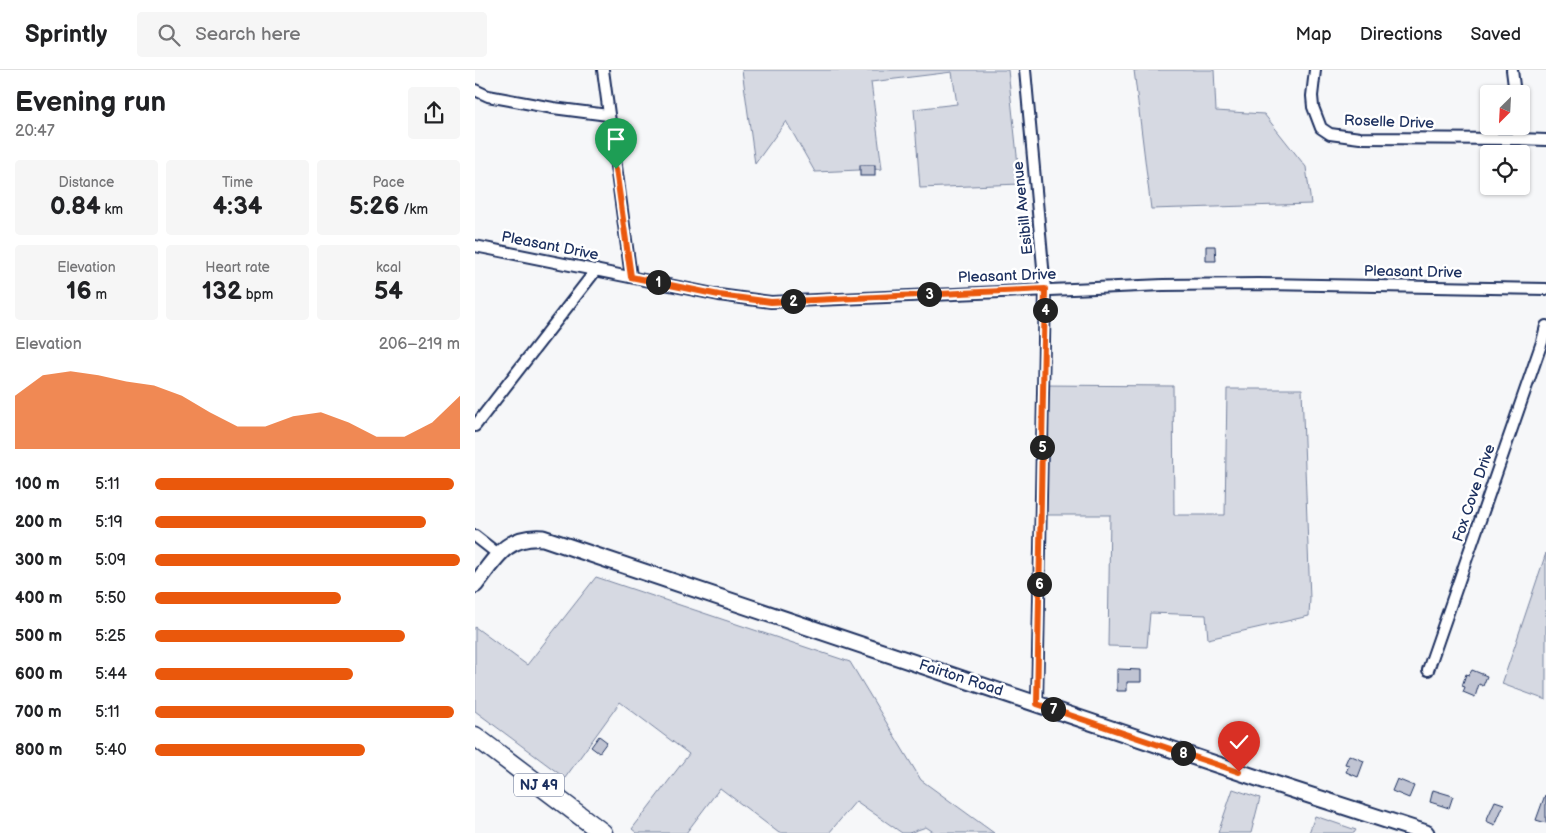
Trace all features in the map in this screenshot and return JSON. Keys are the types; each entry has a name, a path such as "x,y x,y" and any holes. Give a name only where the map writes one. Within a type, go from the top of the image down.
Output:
{"highway":[{"name":"NJ 49","path":"475,736 603,833"}],"main road":[{"name":"Fairton Road","path":"475,585 498,554 512,543 528,538 543,538 1426,833"}],"street":[{"path":"603,70 631,277"},
{"name":"Esibill Avenue","path":"1025,70 1045,289 1037,704"},
{"name":"Roselle Drive","path":"1315,70 1312,96 1313,107 1321,128 1330,134 1360,138 1546,140"},
{"path":"1512,70 1514,85"},
{"path":"475,90 488,96 553,108 608,114"},
{"path":"1519,135 1519,139"},
{"name":"Pleasant Drive","path":"475,246 719,295 771,302 1163,285 1248,284 1546,289"},
{"path":"475,426 595,270"},
{"name":"Fox Cove Drive","path":"1428,670 1546,326"},
{"path":"475,536 498,554"}],"shaded area":[{"path":"742,70 1008,70 1020,184 920,188 914,109 957,104 952,72 871,82 882,169 815,172 786,121 755,164"},
{"path":"1134,70 1214,70 1216,111 1264,114 1306,167 1311,204 1151,209"},
{"path":"1042,385 1173,386 1174,515 1225,515 1227,389 1302,389 1310,599 1309,616 1208,639 1206,615 1150,613 1147,647 1108,646 1110,515 1041,515"},
{"path":"1546,553 1546,700 1502,684"},
{"path":"596,577 850,662 921,780 994,833 935,833 926,827 909,833 902,833 856,801 829,833 779,833 720,788 686,833 637,833 632,829 689,754 620,702 565,778 475,711 475,627 527,665"},
{"path":"1233,789 1260,798 1251,833 1218,833"},
{"path":"1315,816 1356,830 1354,833 1309,833"}],"building":[{"path":"860,165 875,165 875,176 860,176"},
{"path":"1206,246 1215,246 1216,261 1206,261"},
{"path":"1117,669 1141,670 1141,682 1127,682 1127,691 1117,691"},
{"path":"1472,670 1487,676 1483,686 1479,684 1475,697 1463,692 1465,687 1462,686 1466,674 1469,675"},
{"path":"599,736 607,742 599,753 591,747"},
{"path":"1349,755 1364,761 1358,777 1346,772 1349,765 1345,764"},
{"path":"1397,779 1414,786 1409,798 1392,791"},
{"path":"1433,790 1453,796 1449,808 1430,802"},
{"path":"1546,796 1546,823 1536,820"},
{"path":"1495,801 1504,804 1495,825 1486,821"}],"route":[{"path":"616,169 631,277 719,295 771,302 1045,289 1037,704 1239,772"}]}
